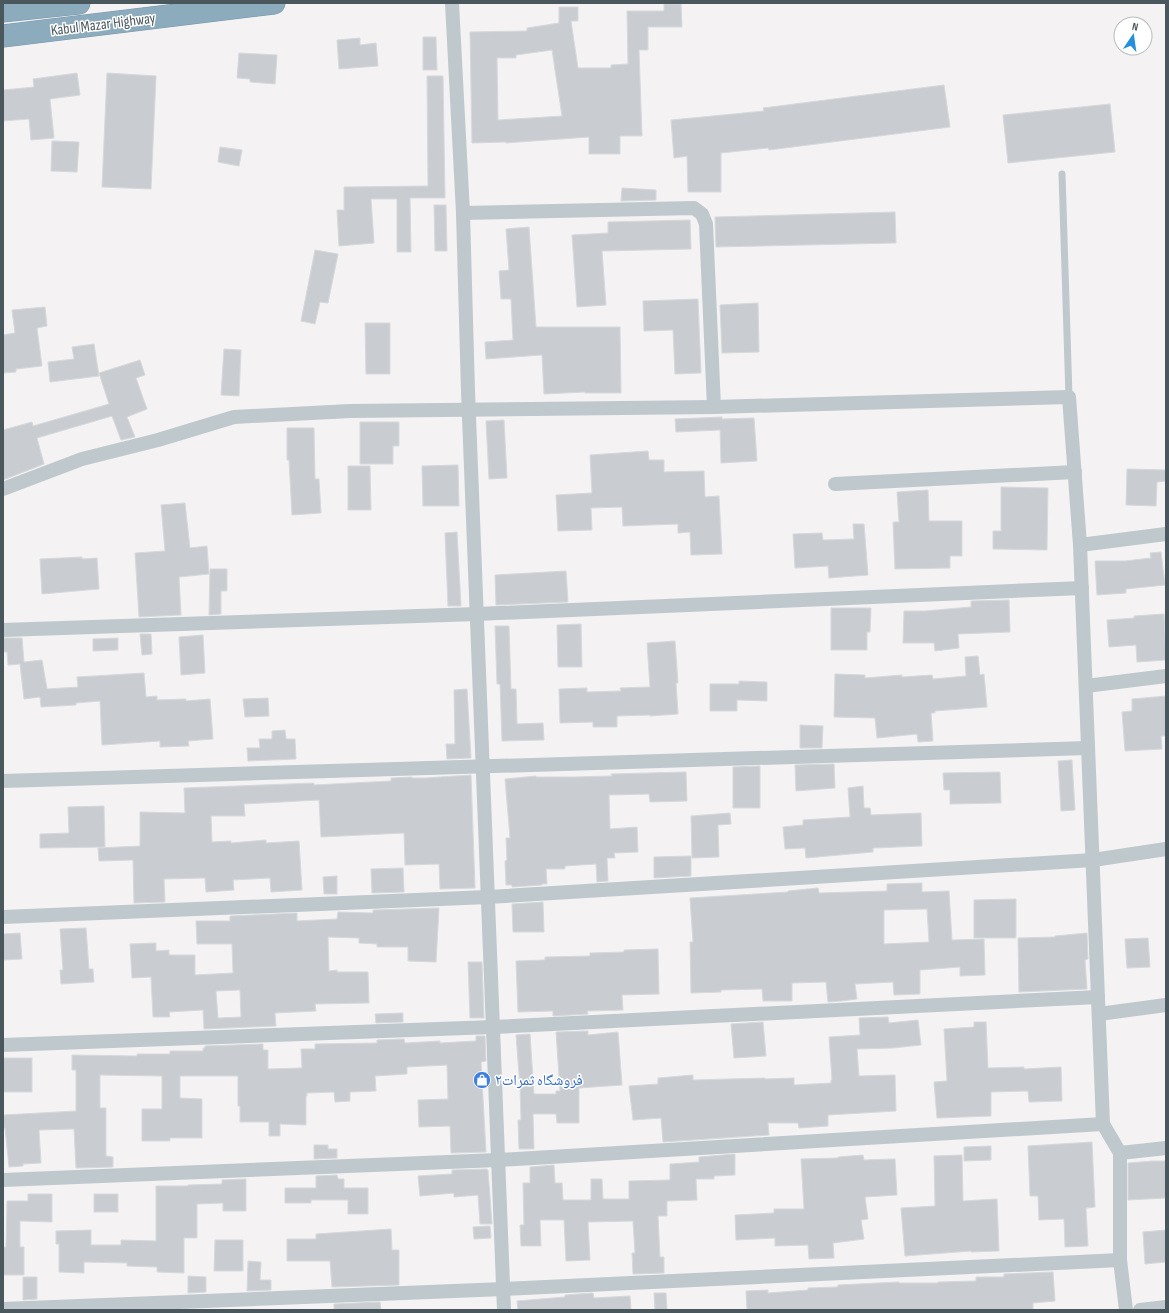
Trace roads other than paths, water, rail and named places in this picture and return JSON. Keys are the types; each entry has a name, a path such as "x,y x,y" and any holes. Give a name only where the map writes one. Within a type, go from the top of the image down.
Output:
{"highway":[{"name":"Kabul Mazar Highway","path":"3,12 54,4 79,3"},
{"name":"Kabul Mazar Highway","path":"3,36 274,3"}],"street":[{"path":"452,3 462,213 504,1310"},
{"path":"462,213 694,208 702,214 706,224 714,407"},
{"path":"3,489 82,459 158,440 234,416 350,411 469,411 714,407 1069,397 1080,545 1103,1124 1120,1153 1120,1260 1126,1310"},
{"path":"834,484 1075,472"},
{"path":"1080,545 1166,534"},
{"path":"3,630 477,614 1082,588"},
{"path":"1086,686 1166,676"},
{"path":"3,781 1088,748"},
{"path":"3,917 488,897 1093,860 1166,849"},
{"path":"3,1045 493,1027 1098,997"},
{"path":"1099,1014 1166,1005"},
{"path":"3,1180 498,1160 1103,1124"},
{"path":"1120,1153 1166,1148"},
{"path":"3,1309 504,1289 1120,1260"},
{"path":"1140,1310 1166,1307"}],"lane":[{"path":"1062,174 1069,397"}],"place":[{"name":"فروشگاه ثمرات٢","path":"482,1080"}]}
